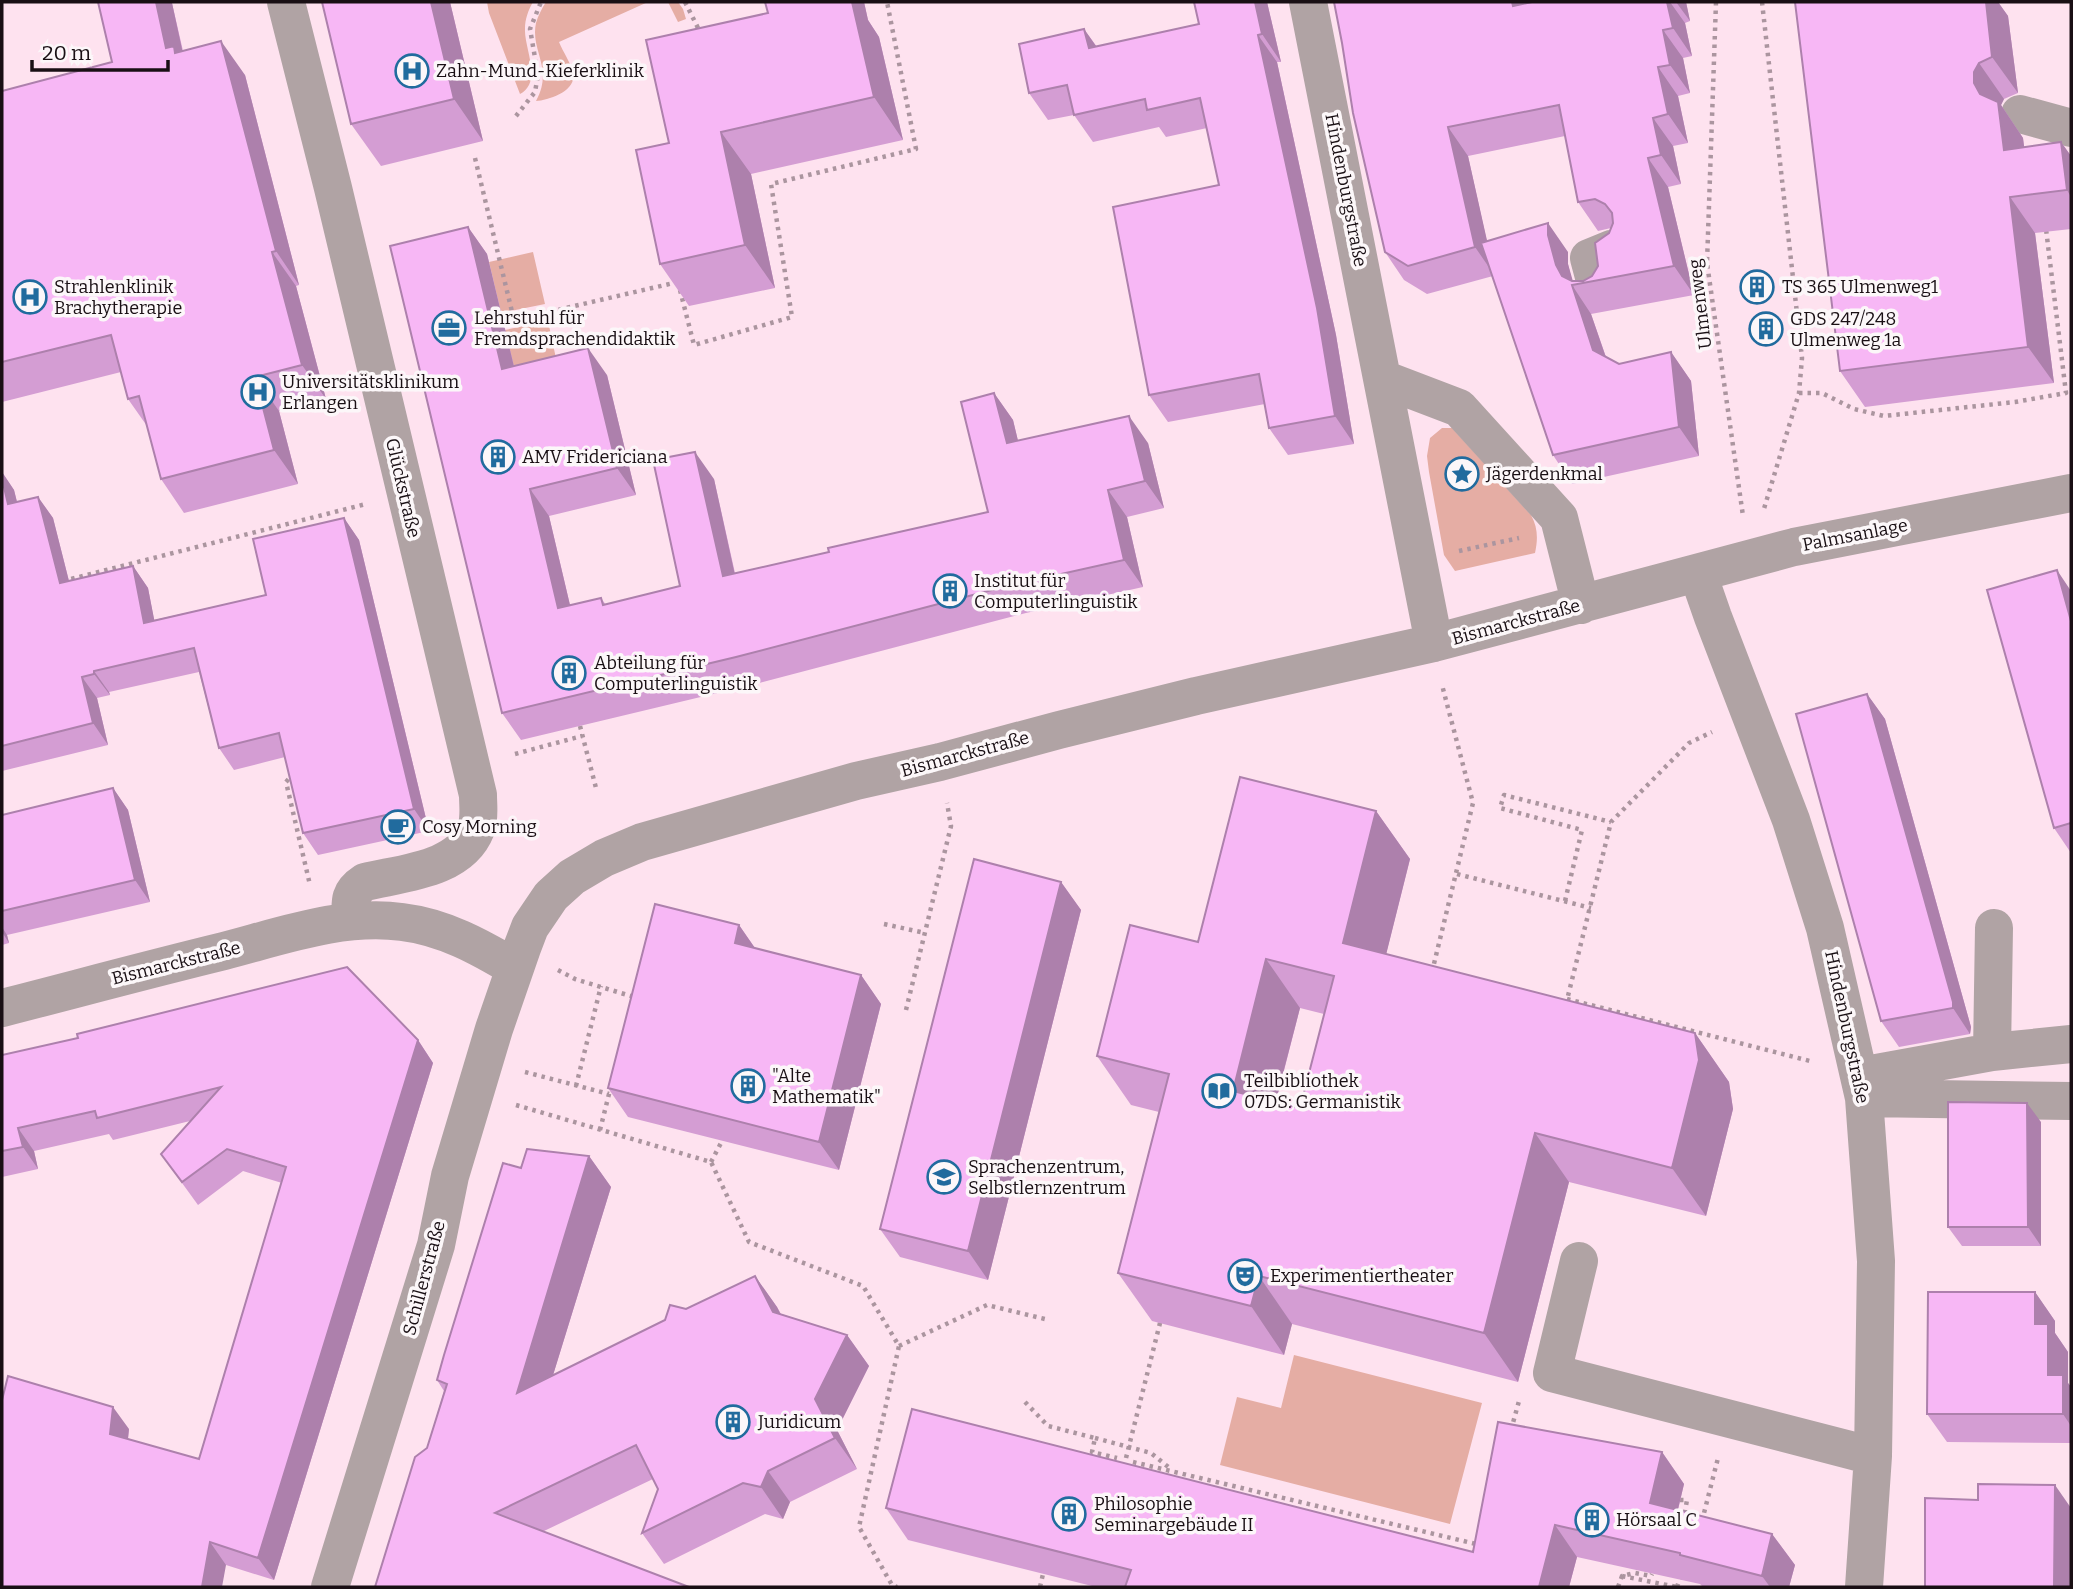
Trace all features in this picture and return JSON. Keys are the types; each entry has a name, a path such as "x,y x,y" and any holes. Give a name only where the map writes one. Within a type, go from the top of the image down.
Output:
{"street":[{"name":"Glückstraße","path":"286,2 478,795 476,829 463,849 440,863 365,882 355,889 335,924"},
{"name":"Hindenburgstraße","path":"1308,2 1434,643"},
{"path":"2020,114 2071,128"},
{"path":"1597,288 1589,258 1611,249"},
{"path":"1383,379 1459,408 1559,518 1581,605"},
{"name":"Palmsanlage","path":"1642,589 1794,547 2071,493"},
{"name":"Hindenburgstraße","path":"1698,573 1791,820 1825,929 1861,1081 1876,1261 1873,1456 1864,1587"},
{"name":"Bismarckstraße","path":"2,1007 335,924 376,919 405,922 449,934 518,958 530,928 551,896 572,877 604,858 642,842 821,791 1171,702 1434,643 1642,589"},
{"path":"1992,1052 1994,928"},
{"name":"Schillerstraße","path":"330,1587 436,1245 450,1176 518,958"},
{"path":"1861,1081 1992,1052 2071,1044"},
{"path":"1861,1081 2071,1101"},
{"path":"1579,1261 1552,1373 1873,1456"}],"path":[{"path":"516,116 535,92 538,75 530,29 541,2"},
{"path":"685,2 704,39"},
{"path":"475,158 514,320 678,281 694,345 792,317 771,184 916,149 887,2"},
{"name":"Ulmenweg","path":"1716,2 1707,263 1749,559"},
{"path":"1749,559 1799,393 1802,358 1762,2"},
{"path":"1799,393 1822,393 1854,409 1884,416 2015,402 2066,393 2045,220"},
{"path":"62,582 405,494"},
{"path":"1418,560 1534,534 1559,518"},
{"path":"1430,980 1474,803 1445,700 1434,643"},
{"path":"1565,1008 1611,822 1689,743 1751,715"},
{"path":"580,726 596,788"},
{"path":"515,754 582,736"},
{"path":"906,1010 951,826 940,762"},
{"path":"300,766 286,782 335,924"},
{"path":"1565,901 1582,830 1500,808 1504,795 1611,822"},
{"path":"1457,874 1591,908"},
{"path":"884,924 925,933"},
{"path":"518,958 575,979 635,996 632,1008"},
{"path":"576,1086 601,986"},
{"path":"1567,999 1813,1061 1861,1081"},
{"path":"480,1075 534,1075 609,1094"},
{"path":"480,1075 600,1130 711,1162 749,1242 863,1286 899,1346 859,1527 892,1585 897,1587"},
{"path":"600,1130 612,1082"},
{"path":"711,1162 722,1141"},
{"path":"899,1346 986,1305 1045,1319"},
{"path":"1126,1458 1164,1310"},
{"path":"1510,1430 1522,1392"},
{"path":"1025,1402 1048,1426 1151,1453 1175,1473"},
{"path":"1701,1525 1729,1419"},
{"path":"1095,1438 1092,1452 1117,1458"},
{"path":"1132,1462 1476,1545 1484,1553"},
{"path":"1680,1500 1687,1500 1683,1521"},
{"path":"1476,1545 1480,1532"},
{"path":"1622,1576 1677,1587 1685,1566"},
{"path":"1622,1576 1635,1573 1652,1574"},
{"path":"1040,1587 1043,1574"},
{"path":"1618,1587 1622,1576"}],"shaded area":[{"path":"487,2 533,2 525,29 531,64 530,81 527,89 520,94 489,13"},
{"path":"546,2 648,2 559,42 571,65 571,85 548,99 536,101 543,79 536,42 536,23"},
{"path":"668,2 678,2 686,19 678,22"},
{"path":"533,252 545,304 501,313 489,262"},
{"path":"548,321 560,377 518,385 505,330"},
{"path":"1442,428 1452,428 1531,515 1537,534 1535,553 1455,571 1444,555 1427,456 1430,438"},
{"path":"1294,1355 1482,1403 1450,1524 1220,1465 1237,1397 1281,1408"}],"building":[{"path":"98,2 156,2 166,48 174,46 175,53 221,41 276,251 272,252 302,365 255,377 274,450 161,479 139,396 128,399 111,335 2,362 2,91 112,62"},
{"path":"322,2 431,2 454,99 351,124"},
{"path":"765,2 852,2 874,97 721,132 745,245 660,264 636,150 669,143 646,40 768,13"},
{"path":"1194,2 1255,2 1262,34 1258,35 1317,308 1335,416 1269,428 1259,374 1149,395 1113,207 1219,185 1200,98 1147,110 1145,99 1074,115 1067,85 1029,93 1019,44 1084,29 1089,48 1199,24"},
{"path":"1334,2 1512,2 1513,6 1532,2 1667,2 1673,28 1663,30 1670,65 1658,67 1668,114 1653,118 1661,155 1648,158 1674,266 1572,285 1593,350 1619,364 1671,352 1679,427 1553,455 1481,243 1548,223 1548,235 1556,265 1562,276 1572,281 1583,281 1592,276 1598,266 1595,243 1609,233 1613,223 1612,213 1605,204 1595,199 1578,202 1559,105 1448,127 1475,247 1408,266 1385,252 1353,113"},
{"path":"1795,2 1986,2 1992,57 1979,63 1974,72 1974,83 1980,94 1998,102 2004,150 2061,142 2067,190 2010,197 2028,347 1840,371"},
{"path":"468,227 502,369 588,348 617,468 530,489 558,608 601,598 603,605 680,586 653,460 695,452 723,576 829,552 828,548 988,512 961,402 994,393 1007,443 1129,416 1145,481 1108,490 1124,560 1007,586 736,657 502,713 390,246"},
{"path":"2,479 8,504 38,497 60,583 133,566 144,623 266,595 253,539 344,518 414,809 303,833 279,733 219,748 194,648 94,671 94,674 82,677 93,723 2,746"},
{"path":"2057,570 2071,621 2071,823 2054,828 1987,590"},
{"path":"1867,694 1953,1002 1953,1008 1881,1021 1796,714"},
{"path":"1240,777 1376,811 1343,943 1695,1033 1699,1060 1672,1168 1535,1133 1484,1333 1259,1276 1251,1306 1118,1273 1169,1074 1097,1056 1130,925 1198,942","holes":["1266,959 1334,976 1300,1108 1233,1091"]},
{"path":"113,788 135,880 2,911 2,815"},
{"path":"974,859 1061,882 968,1251 880,1229"},
{"path":"655,904 739,925 735,943 861,975 819,1142 608,1088"},
{"path":"347,967 418,1040 258,1558 210,1542 202,1587 2,1587 2,1400 8,1376 113,1407 110,1434 199,1459 286,1167 227,1149 182,1182 161,1154 221,1087 97,1118 95,1111 18,1128 23,1147 2,1151 2,1055 78,1038 77,1034"},
{"path":"1948,1102 2027,1103 2028,1227 1948,1227"},
{"path":"527,1149 589,1156 517,1393 665,1320 670,1305 686,1309 755,1276 773,1312 847,1335 815,1399 835,1438 768,1471 761,1487 743,1483 642,1533 658,1489 636,1445 495,1513 689,1587 375,1587 415,1457 427,1448 447,1384 437,1380 503,1163 521,1168"},
{"path":"1928,1292 2035,1292 2035,1324 2048,1324 2048,1375 2063,1375 2063,1414 1927,1414"},
{"path":"912,1409 1473,1552 1498,1422 1662,1452 1650,1503 1772,1534 1762,1576 1680,1553 1555,1525 1539,1587 1125,1587 1131,1570 886,1508"},
{"path":"1978,1484 2055,1485 2054,1587 1925,1587 1925,1498 1978,1500"}],"place":[{"name":"Zahn-Mund-Kieferklinik","path":"412,71"},
{"name":"TS 365 Ulmenweg1","path":"1757,287"},
{"name":"Strahlenklinik Brachytherapie","path":"30,297"},
{"name":"Lehrstuhl für Fremdsprachendidaktik","path":"449,328"},
{"name":"GDS 247/248 Ulmenweg 1a","path":"1766,329"},
{"name":"Universitätsklinikum Erlangen","path":"258,392"},
{"name":"AMV Fridericiana","path":"498,457"},
{"name":"Jägerdenkmal","path":"1462,474"},
{"name":"Institut für Computerlinguistik","path":"950,591"},
{"name":"Abteilung für Computerlinguistik","path":"569,673"},
{"name":"Cosy Morning","path":"398,827"},
{"name":"\"Alte Mathematik\"","path":"748,1086"},
{"name":"Teilbibliothek 07DS: Germanistik","path":"1219,1091"},
{"name":"Sprachenzentrum, Selbstlernzentrum","path":"944,1177"},
{"name":"Experimentiertheater","path":"1245,1276"},
{"name":"Juridicum","path":"733,1422"},
{"name":"Philosophie Seminargebäude II","path":"1069,1514"},
{"name":"Hörsaal C","path":"1592,1520"}]}
